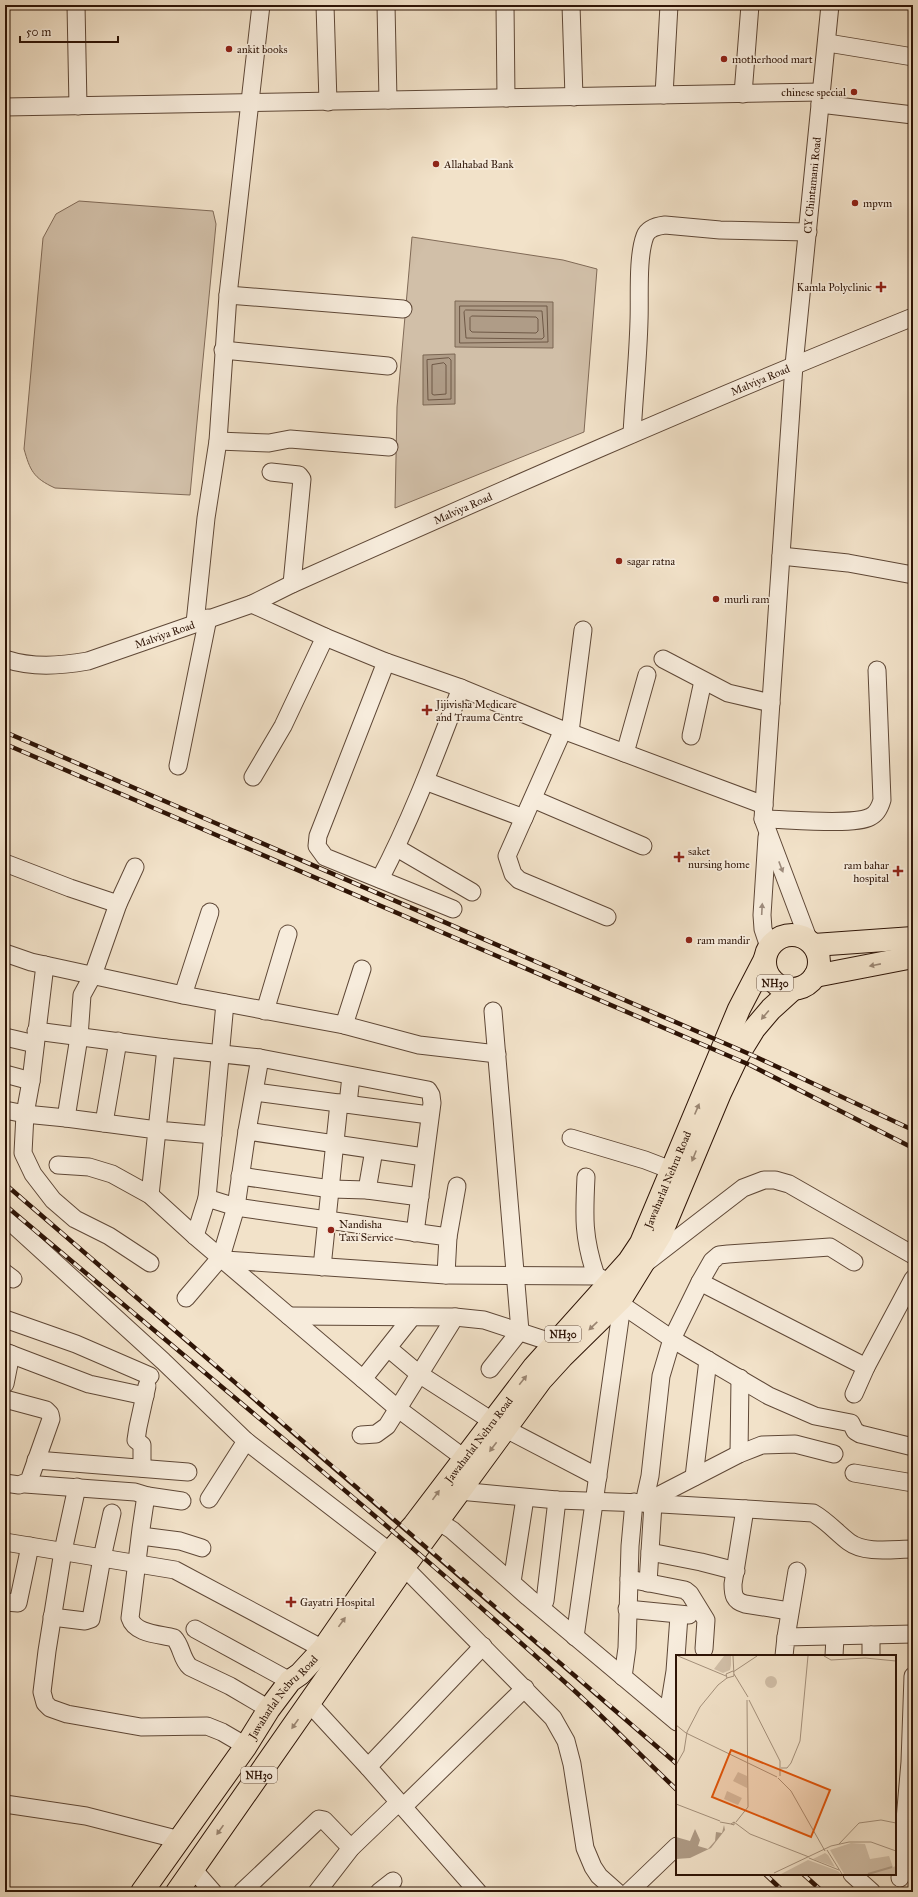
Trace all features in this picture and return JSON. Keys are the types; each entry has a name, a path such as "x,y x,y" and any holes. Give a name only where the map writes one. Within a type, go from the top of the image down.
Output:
{"highway":[{"name":"Jawaharlal Nehru Road","path":"295,1677 323,1649 430,1517 464,1458 499,1425 562,1357 612,1291 641,1243 739,1009 767,953 779,938 785,935 798,935 812,943 913,938"},
{"path":"812,943 817,951 820,964 815,976"},
{"name":"NH30","path":"767,953 765,966 770,978 781,986 794,989"},
{"name":"Jawaharlal Nehru Road","path":"430,1517 459,1491 529,1372 554,1343 642,1265 662,1234 720,1093 738,1055 754,1029 770,1009 794,989 806,985 815,976 913,957"},
{"name":"Jawaharlal Nehru Road","path":"177,1892 193,1869 289,1706 397,1559"},
{"path":"158,1892 289,1706 297,1689 295,1677"},
{"name":"Jawaharlal Nehru Road","path":"142,1892 246,1746 289,1706"}],"street":[{"path":"76,5 78,106"},
{"path":"178,766 202,621 206,518 218,440 223,350 228,295 261,5"},
{"path":"325,5 328,102"},
{"path":"386,5 388,100"},
{"path":"505,5 506,98"},
{"path":"571,5 574,97"},
{"path":"664,95 669,5"},
{"path":"743,94 750,5"},
{"name":"CY Chintamani Road","path":"767,953 762,916 771,703 794,365 820,98 828,44 830,5"},
{"path":"828,44 913,57"},
{"path":"5,106 328,102 743,94 820,98 913,115"},
{"path":"632,434 639,324 641,261 645,236 650,230 658,226 665,225 720,230 808,232"},
{"path":"228,295 403,309"},
{"name":"Malviya Road","path":"5,659 41,666 65,665 88,661 252,604 292,584 632,434 794,365 913,317"},
{"path":"223,350 388,366"},
{"path":"218,440 269,443 290,439 390,447"},
{"path":"271,472 299,475 302,479 292,584"},
{"path":"781,556 848,563 913,575"},
{"path":"252,604 325,637 386,662 461,688 625,753 765,818 855,822 871,817 879,810 882,800 877,670"},
{"path":"583,630 567,731 533,799 507,856 513,874 519,880 607,917"},
{"path":"253,777 283,726 325,637"},
{"path":"663,659 728,693 771,703"},
{"path":"386,662 318,836 317,846 325,857 453,909"},
{"path":"625,753 647,675"},
{"path":"691,736 703,681"},
{"path":"380,879 397,848 461,688"},
{"path":"425,781 524,818"},
{"path":"533,799 643,846"},
{"path":"765,818 812,943"},
{"path":"397,848 472,892"},
{"path":"5,863 70,888 118,904"},
{"path":"66,1118 80,1037 82,995 93,975 118,904 135,866"},
{"path":"183,995 210,912"},
{"path":"265,1011 288,934"},
{"path":"5,953 44,965 183,995 344,1025 418,1045 497,1054"},
{"path":"44,965 31,1081 25,1114 23,1153 32,1174 53,1200 75,1219 109,1236 150,1263"},
{"path":"344,1025 362,968"},
{"path":"195,1236 207,1198 225,1003"},
{"path":"490,1369 520,1331 493,1011"},
{"path":"5,1037 80,1037 260,1058 351,1076 424,1088 428,1090 431,1095 432,1103 429,1115 415,1233"},
{"path":"104,1123 118,1041"},
{"path":"150,1195 166,1048"},
{"path":"186,1298 223,1258 236,1207 247,1131 260,1058"},
{"path":"5,1074 31,1081"},
{"path":"322,1266 335,1144 343,1104 351,1076"},
{"path":"255,1092 429,1115"},
{"path":"5,1110 25,1114 157,1130 213,1135"},
{"path":"247,1131 424,1157"},
{"path":"571,1138 644,1160 671,1170"},
{"path":"367,1190 374,1150"},
{"path":"58,1165 89,1167 112,1174 150,1195 195,1236 223,1258 397,1408 464,1458"},
{"path":"240,1176 331,1189 367,1190 420,1197"},
{"path":"586,1177 584,1219 586,1241 612,1291 672,1339 796,1408 815,1416 851,1423 855,1431 860,1434 913,1447"},
{"path":"642,1265 743,1188 764,1180 775,1180 789,1184 913,1255"},
{"path":"446,1275 448,1237 457,1186"},
{"path":"207,1198 236,1207 448,1237"},
{"path":"5,1217 164,1361 246,1441 397,1559 553,1718 566,1741 572,1764 585,1848 593,1867 599,1876 617,1892"},
{"path":"623,1677 627,1648 629,1579 650,1476 661,1376 672,1339 700,1282 712,1261 719,1255 830,1247 854,1262"},
{"path":"223,1258 446,1275 515,1275 612,1291"},
{"path":"854,1394 866,1366 913,1279"},
{"path":"700,1282 866,1366"},
{"path":"575,1637 596,1500 612,1291"},
{"path":"289,1316 455,1317 484,1320 554,1343"},
{"path":"363,1379 412,1317"},
{"path":"361,1436 381,1432 387,1426 455,1317"},
{"path":"5,1319 76,1344 150,1376"},
{"path":"388,1348 419,1374 499,1425 598,1477"},
{"path":"5,1384 8,1353 89,1384 145,1396"},
{"path":"694,1477 708,1360"},
{"path":"142,1468 142,1445 136,1440 145,1396 150,1376 164,1361"},
{"path":"739,1454 740,1378"},
{"path":"5,1399 46,1410 50,1414 50,1424 29,1481 25,1484"},
{"path":"209,1499 246,1441"},
{"path":"644,1503 739,1454 762,1445 788,1444 834,1454"},
{"path":"36,1460 188,1472"},
{"path":"854,1473 913,1484"},
{"path":"5,1483 135,1492 148,1496 182,1501"},
{"path":"77,1487 63,1551 52,1617 42,1692 45,1703 50,1708 67,1714 141,1727 207,1726 222,1732 246,1746"},
{"path":"459,1491 557,1500 596,1500 813,1513 825,1520 850,1542 859,1546 869,1549 913,1549"},
{"path":"148,1496 145,1502 130,1618 134,1627 140,1630 174,1638 178,1642 186,1663 190,1667 230,1686 289,1706 368,1767 478,1892"},
{"path":"512,1582 525,1498"},
{"path":"545,1601 557,1500"},
{"path":"644,1503 650,1552 648,1583"},
{"path":"745,1509 733,1594 739,1603 789,1611"},
{"path":"52,1617 85,1621 91,1619 112,1514"},
{"path":"430,1517 452,1530 575,1637 672,1718"},
{"path":"141,1536 180,1541 202,1548"},
{"path":"5,1542 175,1570 323,1649"},
{"path":"5,1602 18,1603 30,1546"},
{"path":"650,1552 736,1571"},
{"path":"784,1655 789,1611 796,1571"},
{"path":"629,1579 685,1590 690,1594 706,1620 704,1649"},
{"path":"627,1609 679,1616 691,1615 696,1605"},
{"path":"672,1718 679,1616"},
{"path":"195,1629 295,1677"},
{"path":"786,1638 913,1634"},
{"path":"871,1635 871,1655"},
{"path":"834,1655 835,1637"},
{"path":"368,1767 482,1646"},
{"path":"900,1878 906,1761 913,1676"},
{"path":"317,1892 351,1848 401,1804 525,1688"},
{"path":"5,1804 86,1816 180,1840"},
{"path":"242,1892 319,1819 324,1820 351,1848"},
{"path":"629,1892 676,1847"},
{"path":"193,1869 213,1892"},
{"path":"379,1892 393,1881"}],"shaded area":[{"path":"79,201 213,211 216,224 190,495 55,488 37,477 28,463 24,449 43,238 56,214"},
{"path":"412,237 563,260 597,269 584,432 395,508 397,407"}],"water":[{"path":"455,301 553,302 553,348 455,347"},
{"path":"455,354 455,404 423,405 423,355"}],"railway":[{"path":"5,732 754,1056 913,1130"},
{"path":"5,744 750,1065 913,1148"},
{"path":"5,1184 676,1763"},
{"path":"5,1205 288,1442 428,1562 581,1697 676,1789"},
{"path":"766,1875 784,1892"},
{"path":"804,1875 823,1892"}],"place":[{"name":"ankit books","path":"229,49"},
{"name":"motherhood mart","path":"724,59"},
{"name":"chinese special","path":"854,92"},
{"name":"Allahabad Bank","path":"436,164"},
{"name":"mpvm","path":"855,203"},
{"name":"Kamla Polyclinic","path":"881,287"},
{"name":"sagar ratna","path":"619,561"},
{"name":"murli ram","path":"716,599"},
{"name":"Jijivisha Medicare and Trauma Centre","path":"427,710"},
{"name":"saket nursing home","path":"679,857"},
{"name":"ram bahar hospital","path":"898,871"},
{"name":"ram mandir","path":"689,940"},
{"name":"Nandisha Taxi Service","path":"331,1230"},
{"name":"Gayatri Hospital","path":"291,1602"}]}
